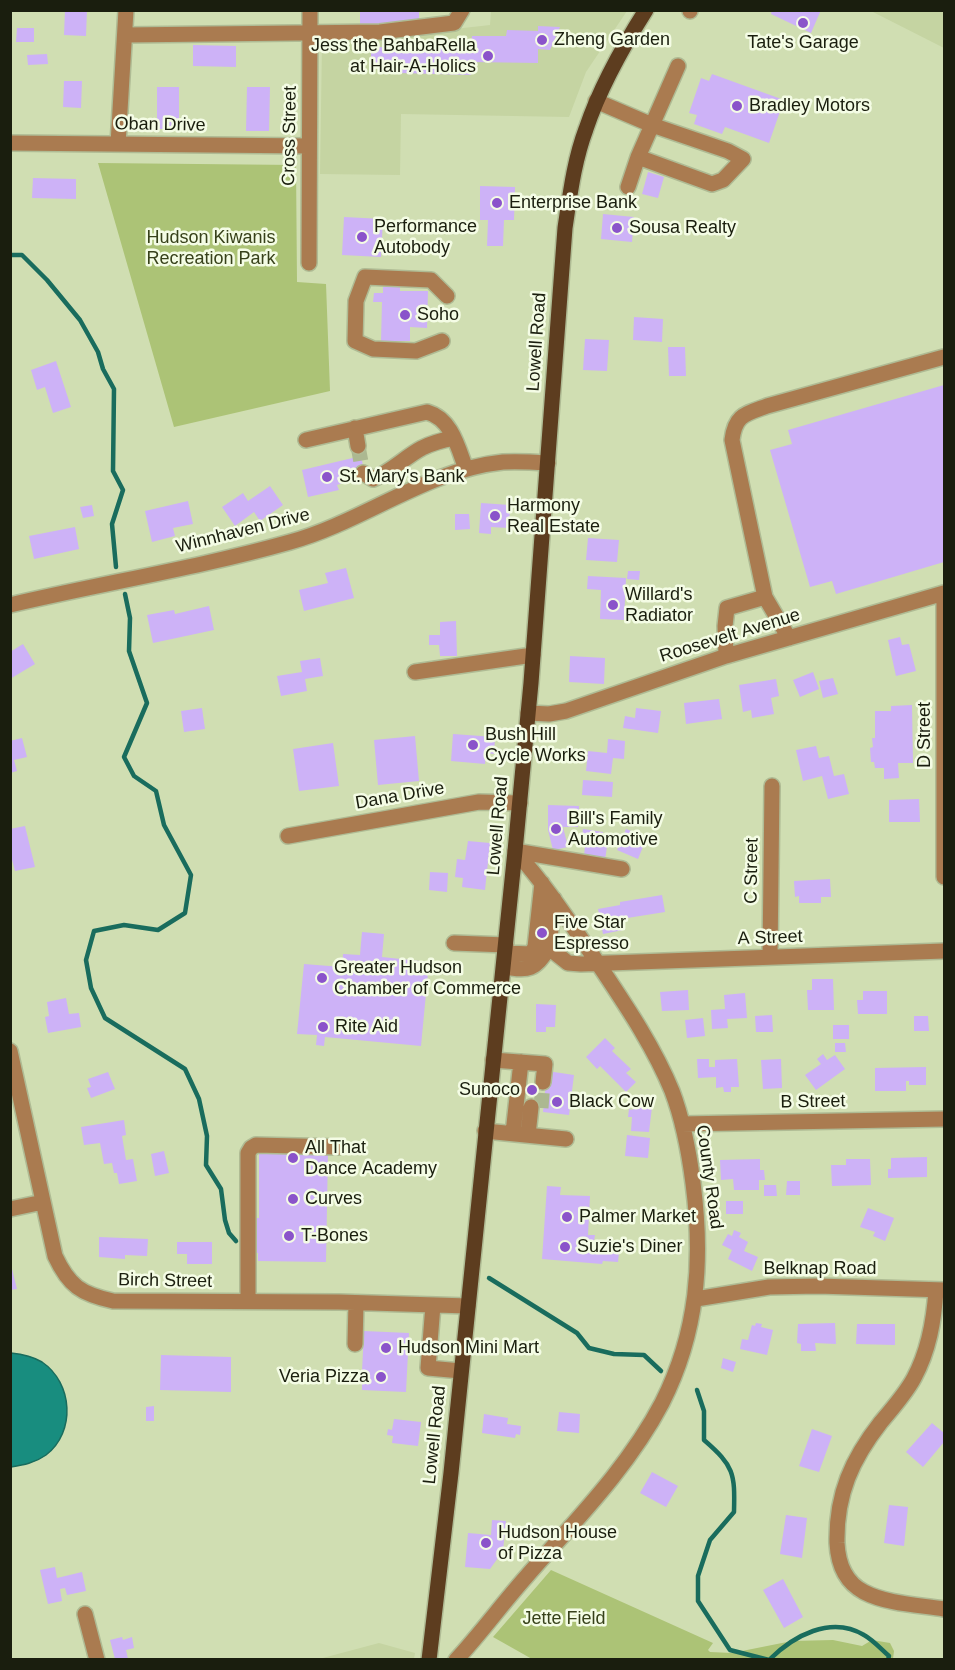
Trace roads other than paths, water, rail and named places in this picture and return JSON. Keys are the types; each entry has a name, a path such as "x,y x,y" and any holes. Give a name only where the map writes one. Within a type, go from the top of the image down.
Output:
{"main road":[{"name":"Lowell Road","path":"429,1659 451,1473 520,803 565,228 585,131 617,58 646,10"}],"street":[{"path":"118,144 126,10"},
{"name":"Cross Street","path":"309,263 310,10"},
{"path":"125,35 380,32 458,17"},
{"path":"628,187 638,157 678,66"},
{"path":"596,102 652,125 728,151 743,159 723,180 712,184 638,157"},
{"name":"Oban Drive","path":"10,142 309,146"},
{"path":"442,341 416,351 373,349 355,341 356,301 365,277 431,280 447,296"},
{"path":"789,638 765,597 732,440 734,426 742,415 767,406 945,357"},
{"path":"306,440 427,412 436,414 442,419 454,438 466,469"},
{"path":"355,428 358,446"},
{"path":"363,473 373,479 382,476 420,449 454,438"},
{"name":"Winnhaven Drive","path":"10,605 290,542 339,524 408,491 466,469 503,462 548,463"},
{"name":"Roosevelt Avenue","path":"528,713 549,714 566,711 726,656 944,593"},
{"name":"D Street","path":"944,593 945,877"},
{"path":"726,656 727,608 765,597"},
{"path":"416,672 533,655"},
{"name":"C Street","path":"770,957 772,786"},
{"name":"Dana Drive","path":"288,836 479,802 520,803"},
{"path":"515,851 622,869"},
{"name":"County Road","path":"456,1659 590,1505 648,1426 676,1370 696,1299 699,1240 697,1216 682,1124 671,1090 654,1054 597,963 554,898 515,851"},
{"path":"454,943 505,955 531,954 535,947 542,883"},
{"path":"505,955 524,970 534,966 549,948 554,898"},
{"name":"A Street","path":"549,948 568,963 945,951"},
{"name":"Birch Street","path":"10,1051 55,1256 63,1274 77,1288 94,1297 112,1301 468,1306"},
{"path":"494,1060 545,1064 539,1081"},
{"path":"526,1135 529,1063"},
{"path":"526,1135 536,1108"},
{"name":"B Street","path":"682,1124 945,1119"},
{"path":"485,1131 566,1139"},
{"path":"248,1302 248,1153 256,1145 339,1147"},
{"path":"10,1209 43,1202"},
{"name":"Belknap Road","path":"696,1299 769,1287 818,1286 940,1290"},
{"path":"940,1290 923,1359 914,1379 869,1437 853,1463 841,1497 837,1532 841,1567 850,1581 864,1592 881,1598 945,1609"},
{"path":"355,1344 356,1303"},
{"path":"433,1305 428,1368 461,1371"},
{"path":"85,1614 97,1659"}],"water":[{"path":"11,1353 34,1358 52,1371 60,1382 67,1408 66,1421 56,1445 38,1460 11,1467"}],"waterway":[{"path":"10,255 22,255 47,280 80,320 98,352 103,369 114,389 113,471 123,490 112,524 116,567"},
{"path":"125,594 130,618 129,651 147,703 124,757 134,776 156,791 164,825 191,875 185,913 158,930 124,925 94,931 86,960 91,988 105,1018 185,1069 199,1099 207,1136 206,1165 221,1189 225,1220 229,1233 236,1241"},
{"path":"489,1278 577,1333 589,1348 614,1354 644,1355 661,1371"},
{"path":"697,1390 704,1411 704,1440 727,1464 731,1471 734,1488 734,1512 710,1540 698,1576 698,1601 730,1650 769,1660"},
{"path":"769,1660 801,1636 813,1631 839,1627 851,1629 867,1637 889,1656 888,1660"}],"tunnel":[{"path":"358,446 363,473"},
{"path":"541,1108 543,1082"}],"place":[{"name":"Tate's Garage","path":"803,23"},
{"name":"Zheng Garden","path":"542,40"},
{"name":"Jess the BahbaRella at Hair-A-Holics","path":"488,56"},
{"name":"Bradley Motors","path":"737,106"},
{"name":"Enterprise Bank","path":"497,203"},
{"name":"Sousa Realty","path":"617,228"},
{"name":"Performance Autobody","path":"362,237"},
{"name":"Soho","path":"405,315"},
{"name":"St. Mary's Bank","path":"327,477"},
{"name":"Harmony Real Estate","path":"495,516"},
{"name":"Willard's Radiator","path":"613,605"},
{"name":"Bush Hill Cycle Works","path":"473,745"},
{"name":"Bill's Family Automotive","path":"556,829"},
{"name":"Five Star Espresso","path":"542,933"},
{"name":"Greater Hudson Chamber of Commerce","path":"322,978"},
{"name":"Rite Aid","path":"323,1027"},
{"name":"Sunoco","path":"532,1090"},
{"name":"Black Cow","path":"557,1102"},
{"name":"All That Dance Academy","path":"293,1158"},
{"name":"Curves","path":"293,1199"},
{"name":"Palmer Market","path":"567,1217"},
{"name":"T-Bones","path":"289,1236"},
{"name":"Suzie's Diner","path":"565,1247"},
{"name":"Hudson Mini Mart","path":"386,1348"},
{"name":"Veria Pizza","path":"381,1377"},
{"name":"Hudson House of Pizza","path":"486,1543"}],"park label":[{"name":"Hudson Kiwanis Recreation Park","path":"211,248"},
{"name":"Jette Field","path":"564,1619"}]}
